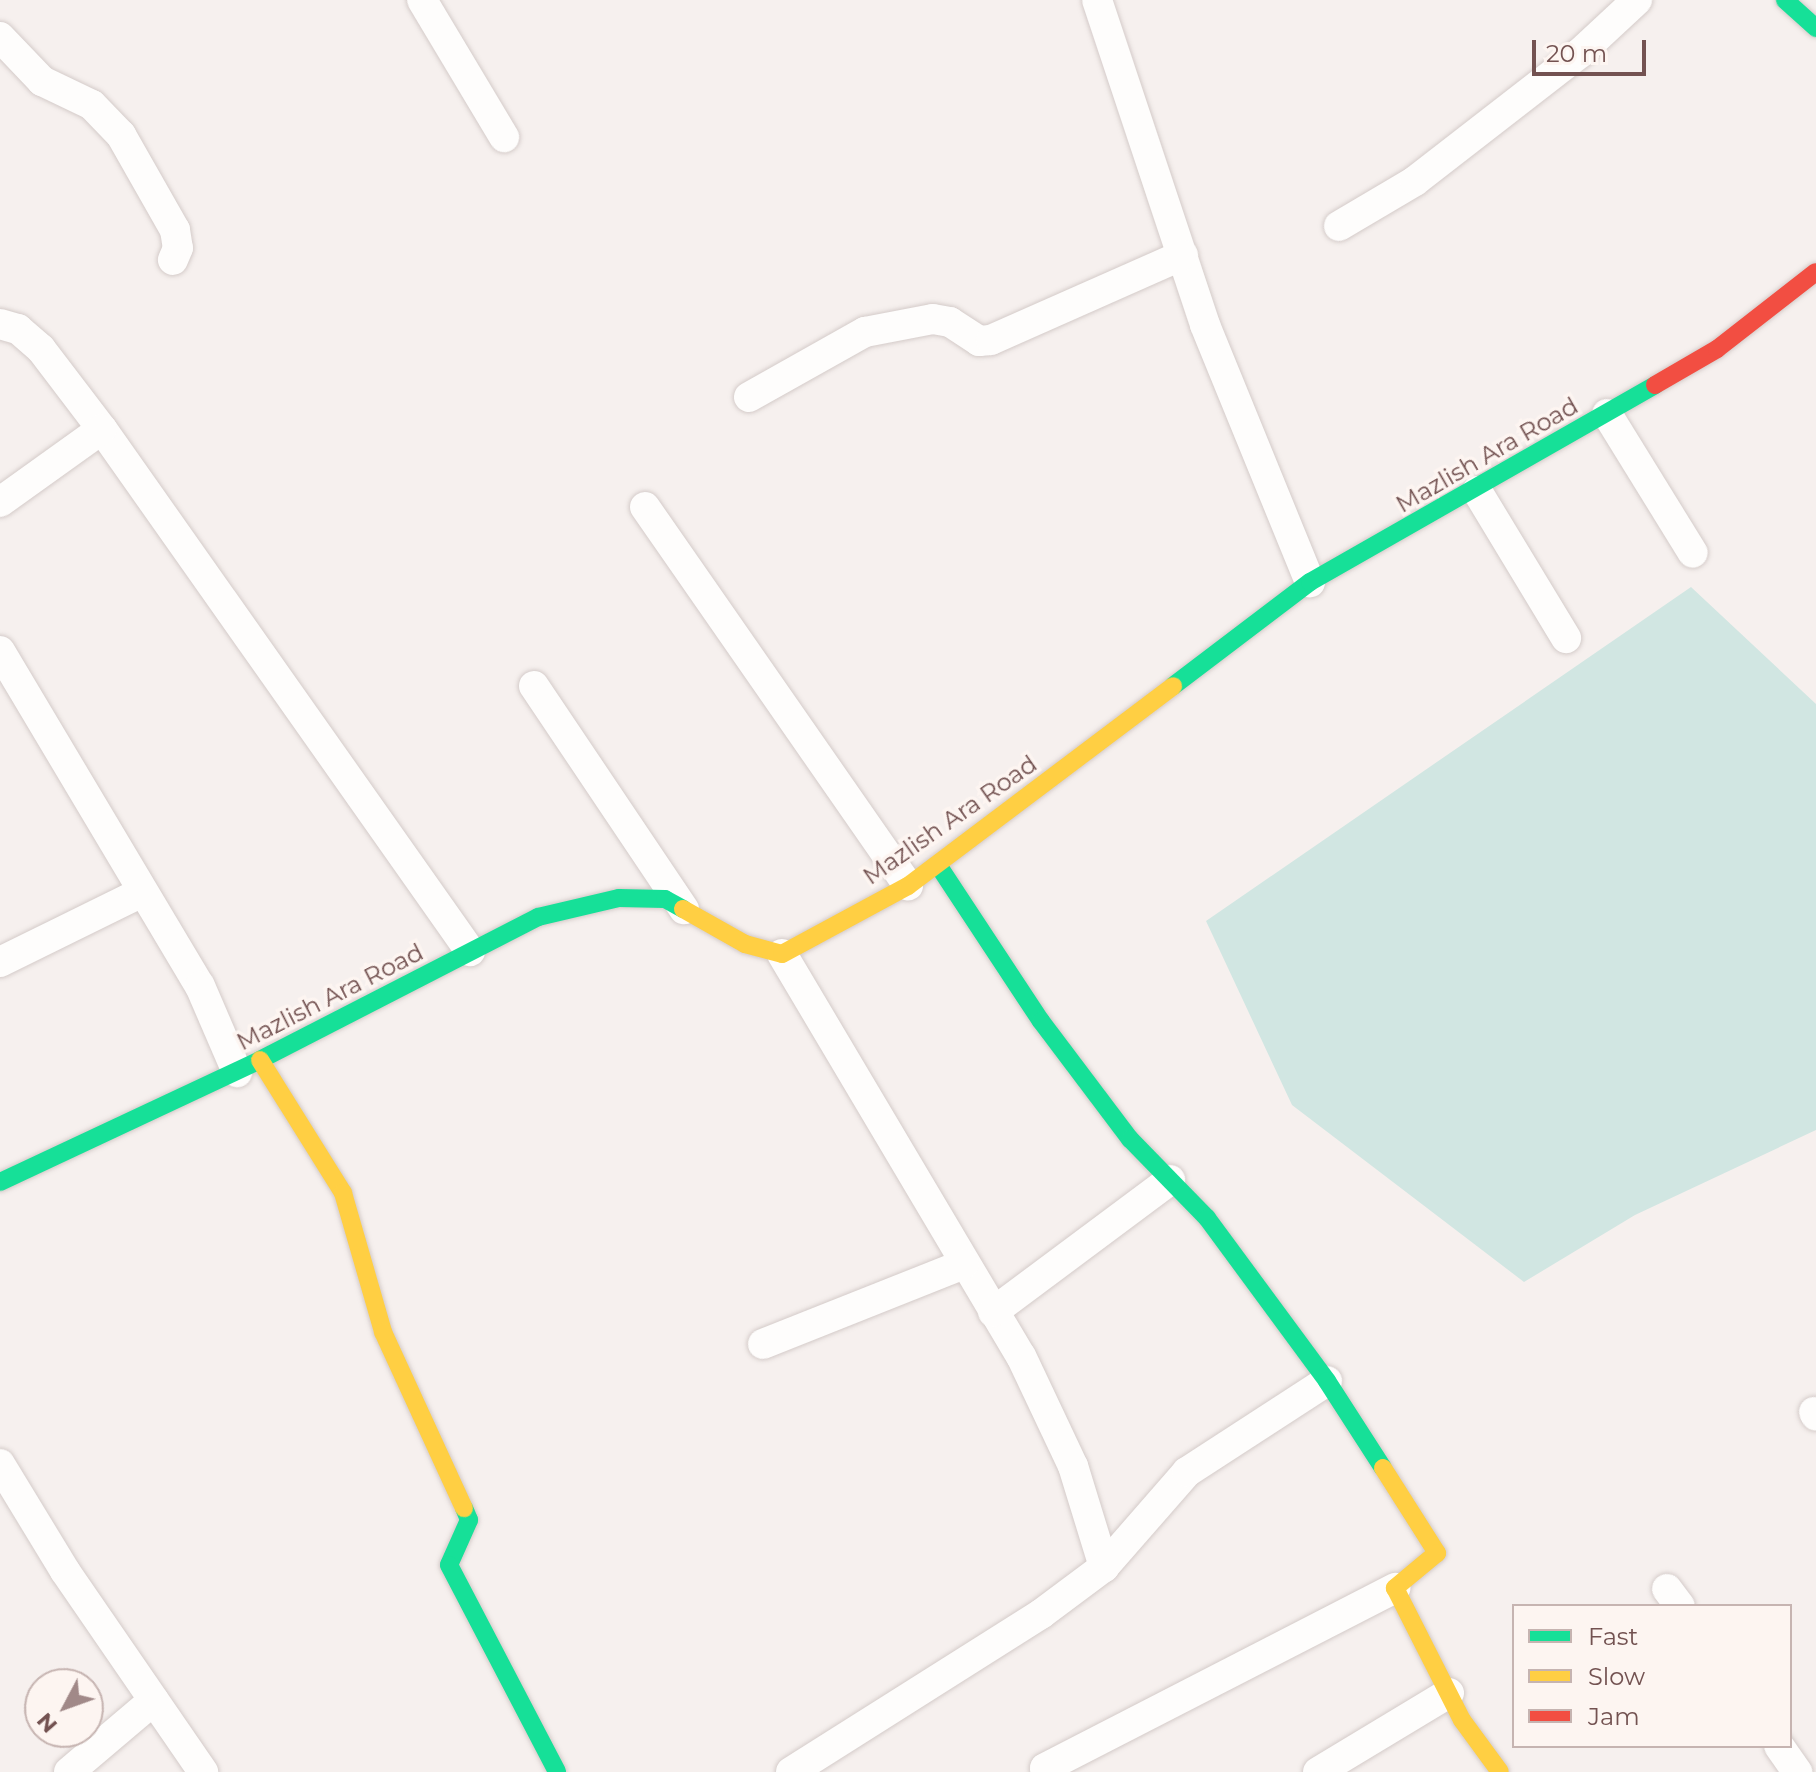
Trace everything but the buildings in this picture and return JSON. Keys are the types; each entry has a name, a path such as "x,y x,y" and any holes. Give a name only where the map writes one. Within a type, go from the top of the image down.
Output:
{"street":[{"path":"422,0 504,137"},
{"path":"1097,0 1205,325 1310,582"},
{"path":"1339,226 1415,181 1580,53 1637,0"},
{"path":"1785,0 1816,28"},
{"path":"0,37 42,81 92,105 121,135 175,230 178,248 173,260"},
{"path":"749,397 865,332 933,319 950,322 979,341 991,340 1183,255"},
{"name":"Mazlish Ara Road","path":"0,1182 249,1066 538,917 619,898 665,899 745,944 782,954 908,886 938,865 1310,582 1477,491 1717,349 1816,272"},
{"path":"0,324 18,329 41,349 102,429 470,951"},
{"path":"1607,414 1693,553"},
{"path":"0,502 102,429"},
{"path":"1477,491 1566,638"},
{"path":"645,507 908,886"},
{"path":"0,651 249,1066 343,1193 383,1332 469,1520 449,1565 557,1772"},
{"path":"534,686 685,910"},
{"path":"938,865 1041,1021 1130,1139 1207,1218 1327,1381 1437,1553 1395,1588 1045,1768 1047,1772"},
{"path":"0,962 142,892"},
{"path":"782,954 1021,1356 1073,1466 1104,1567"},
{"path":"993,1312 1170,1180"},
{"path":"763,1344 964,1264"},
{"path":"791,1772 1041,1614 1104,1567 1187,1472 1327,1381"},
{"path":"0,1464 203,1772"},
{"path":"1395,1588 1449,1693 1500,1772"},
{"path":"1318,1772 1449,1693"},
{"path":"69,1772 154,1700"},
{"path":"1780,1748 1797,1772"}],"shaded area":[{"path":"1691,587 1816,704 1816,1130 1635,1215 1524,1282 1292,1105 1206,921"}],"traffic: fast":[{"path":"1785,0 1816,28"},
{"path":"1173,686 1310,582 1655,385"},
{"path":"938,865 1041,1021 1130,1139 1207,1218 1327,1381 1383,1468"},
{"path":"0,1182 260,1060 538,917 619,898 665,899 683,909"},
{"path":"464,1508 469,1520 449,1565 557,1772"}],"traffic: slow":[{"path":"683,909 745,944 782,954 908,886 1173,686"},
{"path":"260,1060 343,1193 383,1332 464,1508"},
{"path":"1383,1468 1437,1553 1395,1588 1462,1720 1500,1772"}],"traffic: jam":[{"path":"1655,385 1717,349 1816,272"}]}
